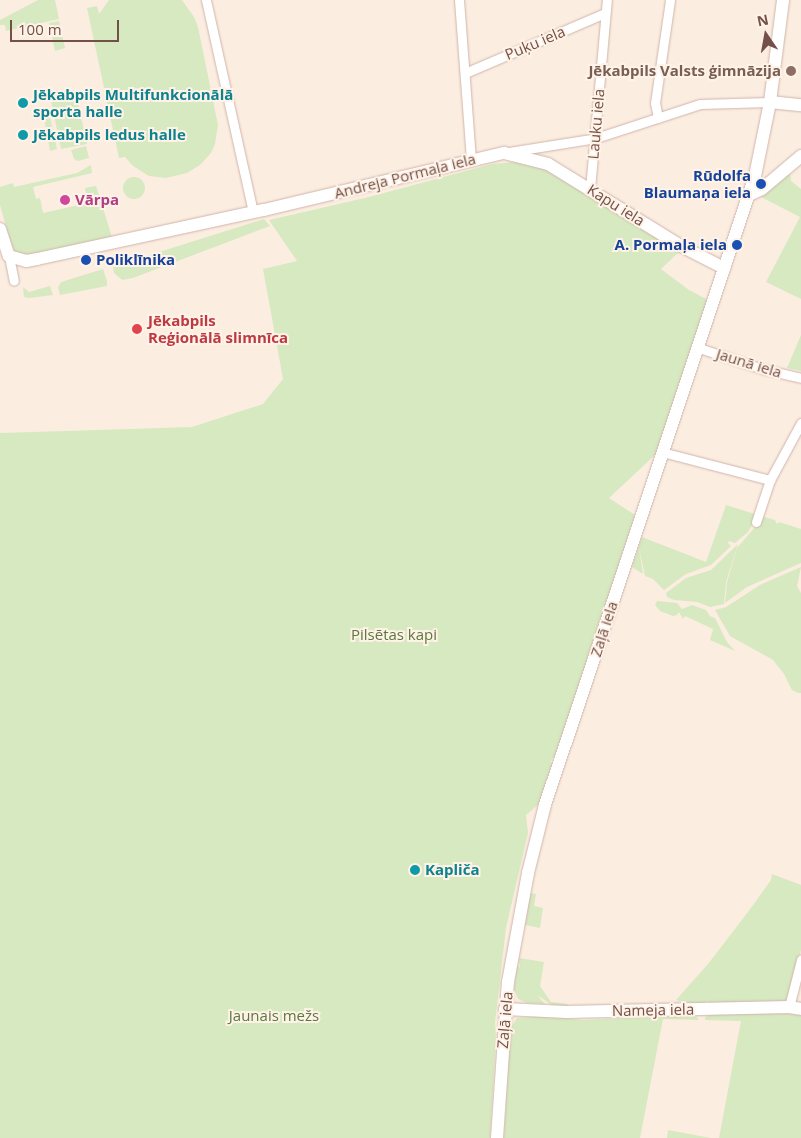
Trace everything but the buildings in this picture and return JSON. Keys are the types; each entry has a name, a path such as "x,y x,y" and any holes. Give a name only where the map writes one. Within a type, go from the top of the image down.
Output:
{"main road":[{"path":"749,194 759,158 770,102 783,0"},
{"name":"Andreja Pormaļa iela","path":"770,102 801,105"},
{"name":"Andreja Pormaļa iela","path":"9,256 26,261 37,260 504,153"},
{"name":"Kapu iela","path":"504,153 548,164 679,245 724,268"},
{"path":"749,194 762,189 801,156"},
{"name":"Zaļā iela","path":"497,1138 505,1009 521,906 546,805 696,347 749,194"},
{"path":"0,228 9,256"},
{"name":"Nameja iela","path":"505,1009 566,1012 795,1008"}],"street":[{"path":"206,0 253,212"},
{"path":"459,0 471,161"},
{"name":"Lauku iela","path":"590,189 596,138 606,0"},
{"path":"658,118 655,103 670,0"},
{"name":"Puķu iela","path":"465,73 605,13"},
{"name":"Andreja Pormaļa iela","path":"504,153 596,138 700,104 770,102"},
{"path":"9,256 14,281"},
{"name":"Jaunā iela","path":"696,347 763,369 801,378"},
{"path":"756,522 770,480 801,422"},
{"path":"662,452 770,480"},
{"path":"795,1008 801,960"}],"green space":[{"path":"38,0 55,0 59,19 6,31 5,25 0,25 0,20"},
{"path":"109,0 182,0 194,17 198,27 218,125 215,144 211,153 200,165 187,173 166,178 149,176 133,166 125,157 119,158 87,8 97,6 99,14"},
{"path":"59,21 65,48 55,51 49,23"},
{"path":"75,90 87,144 61,149 50,96"},
{"path":"50,117 57,149 50,151 44,118"},
{"path":"86,146 89,158 78,161 74,159 71,150"},
{"path":"515,162 534,164 555,174 680,251 661,269 689,290 708,300 656,454 609,498 635,515 558,751 550,762 553,764 545,783 548,785 539,804 526,815 528,833 506,928 495,1023 496,1039 490,1138 0,1138 0,433 192,427 263,404 283,379 263,269 297,261 269,220 369,197 492,164"},
{"path":"91,165 92,173 33,187 36,199 40,198 43,213 88,203 85,188 96,186 112,237 33,256 13,252 0,205 0,187 13,183 14,187 77,173"},
{"path":"790,173 791,181 801,189 801,299 766,282 800,217 761,197"},
{"path":"134,177 142,180 145,188 142,196 134,199 126,196 123,188 126,180"},
{"path":"264,219 270,226 133,278 122,280 114,273 113,267 115,266"},
{"path":"103,269 107,286 60,295 58,287 61,282"},
{"path":"50,286 53,295 24,297 23,287 29,292"},
{"path":"801,335 801,371 787,368"},
{"path":"726,505 758,515 748,532 735,543 729,541 728,543 731,546 711,565 686,574 664,590 653,579 645,576 639,548 643,574 632,567 642,537 706,562"},
{"path":"761,516 775,520 777,524 779,522 801,529 801,563 747,587 725,603 727,582 737,548 756,526"},
{"path":"738,544 726,582 724,604 710,607 697,602 674,600 667,597 666,593 686,578 711,570"},
{"path":"801,567 797,586 801,593 801,693 798,693 792,690 784,674 773,660 730,636 715,610 726,607 760,585"},
{"path":"657,601 677,603 682,609 692,605 706,610 710,616 715,618 727,642 735,651 710,640 713,629 685,616 683,619 679,612 673,616 660,611 655,605"},
{"path":"772,874 801,885 801,950 789,998 785,1002 710,1003 706,1001 705,1003 691,1004 676,1000 708,964 748,912 771,880"},
{"path":"530,893 536,894 534,906 543,908 540,928 525,925"},
{"path":"519,958 544,962 540,986 551,1002 568,1004 567,1006 552,1005 537,995 545,1004 527,1003 518,999 514,989 517,965 520,968"},
{"path":"776,1013 801,1015 801,1138 719,1138 741,1021 705,1020 705,1018 709,1014"},
{"path":"532,1014 582,1020 695,1015 699,1020 663,1019 640,1138 504,1138 510,1029 517,1018 532,1017"},
{"path":"668,1130 711,1138 667,1138"}],"place":[{"name":"Jēkabpils Valsts ģimnāzija","path":"791,71"},
{"name":"Jēkabpils Multifunkcionālā sporta halle","path":"23,103"},
{"name":"Jēkabpils ledus halle","path":"23,135"},
{"name":"Rūdolfa Blaumaņa iela","path":"761,184"},
{"name":"Vārpa","path":"65,200"},
{"name":"A. Pormaļa iela","path":"737,245"},
{"name":"Poliklīnika","path":"86,260"},
{"name":"Jēkabpils Reģionālā slimnīca","path":"137,329"},
{"name":"Kapliča","path":"415,870"}],"park label":[{"name":"Pilsētas kapi","path":"394,635"},
{"name":"Jaunais mežs","path":"274,1016"}]}
